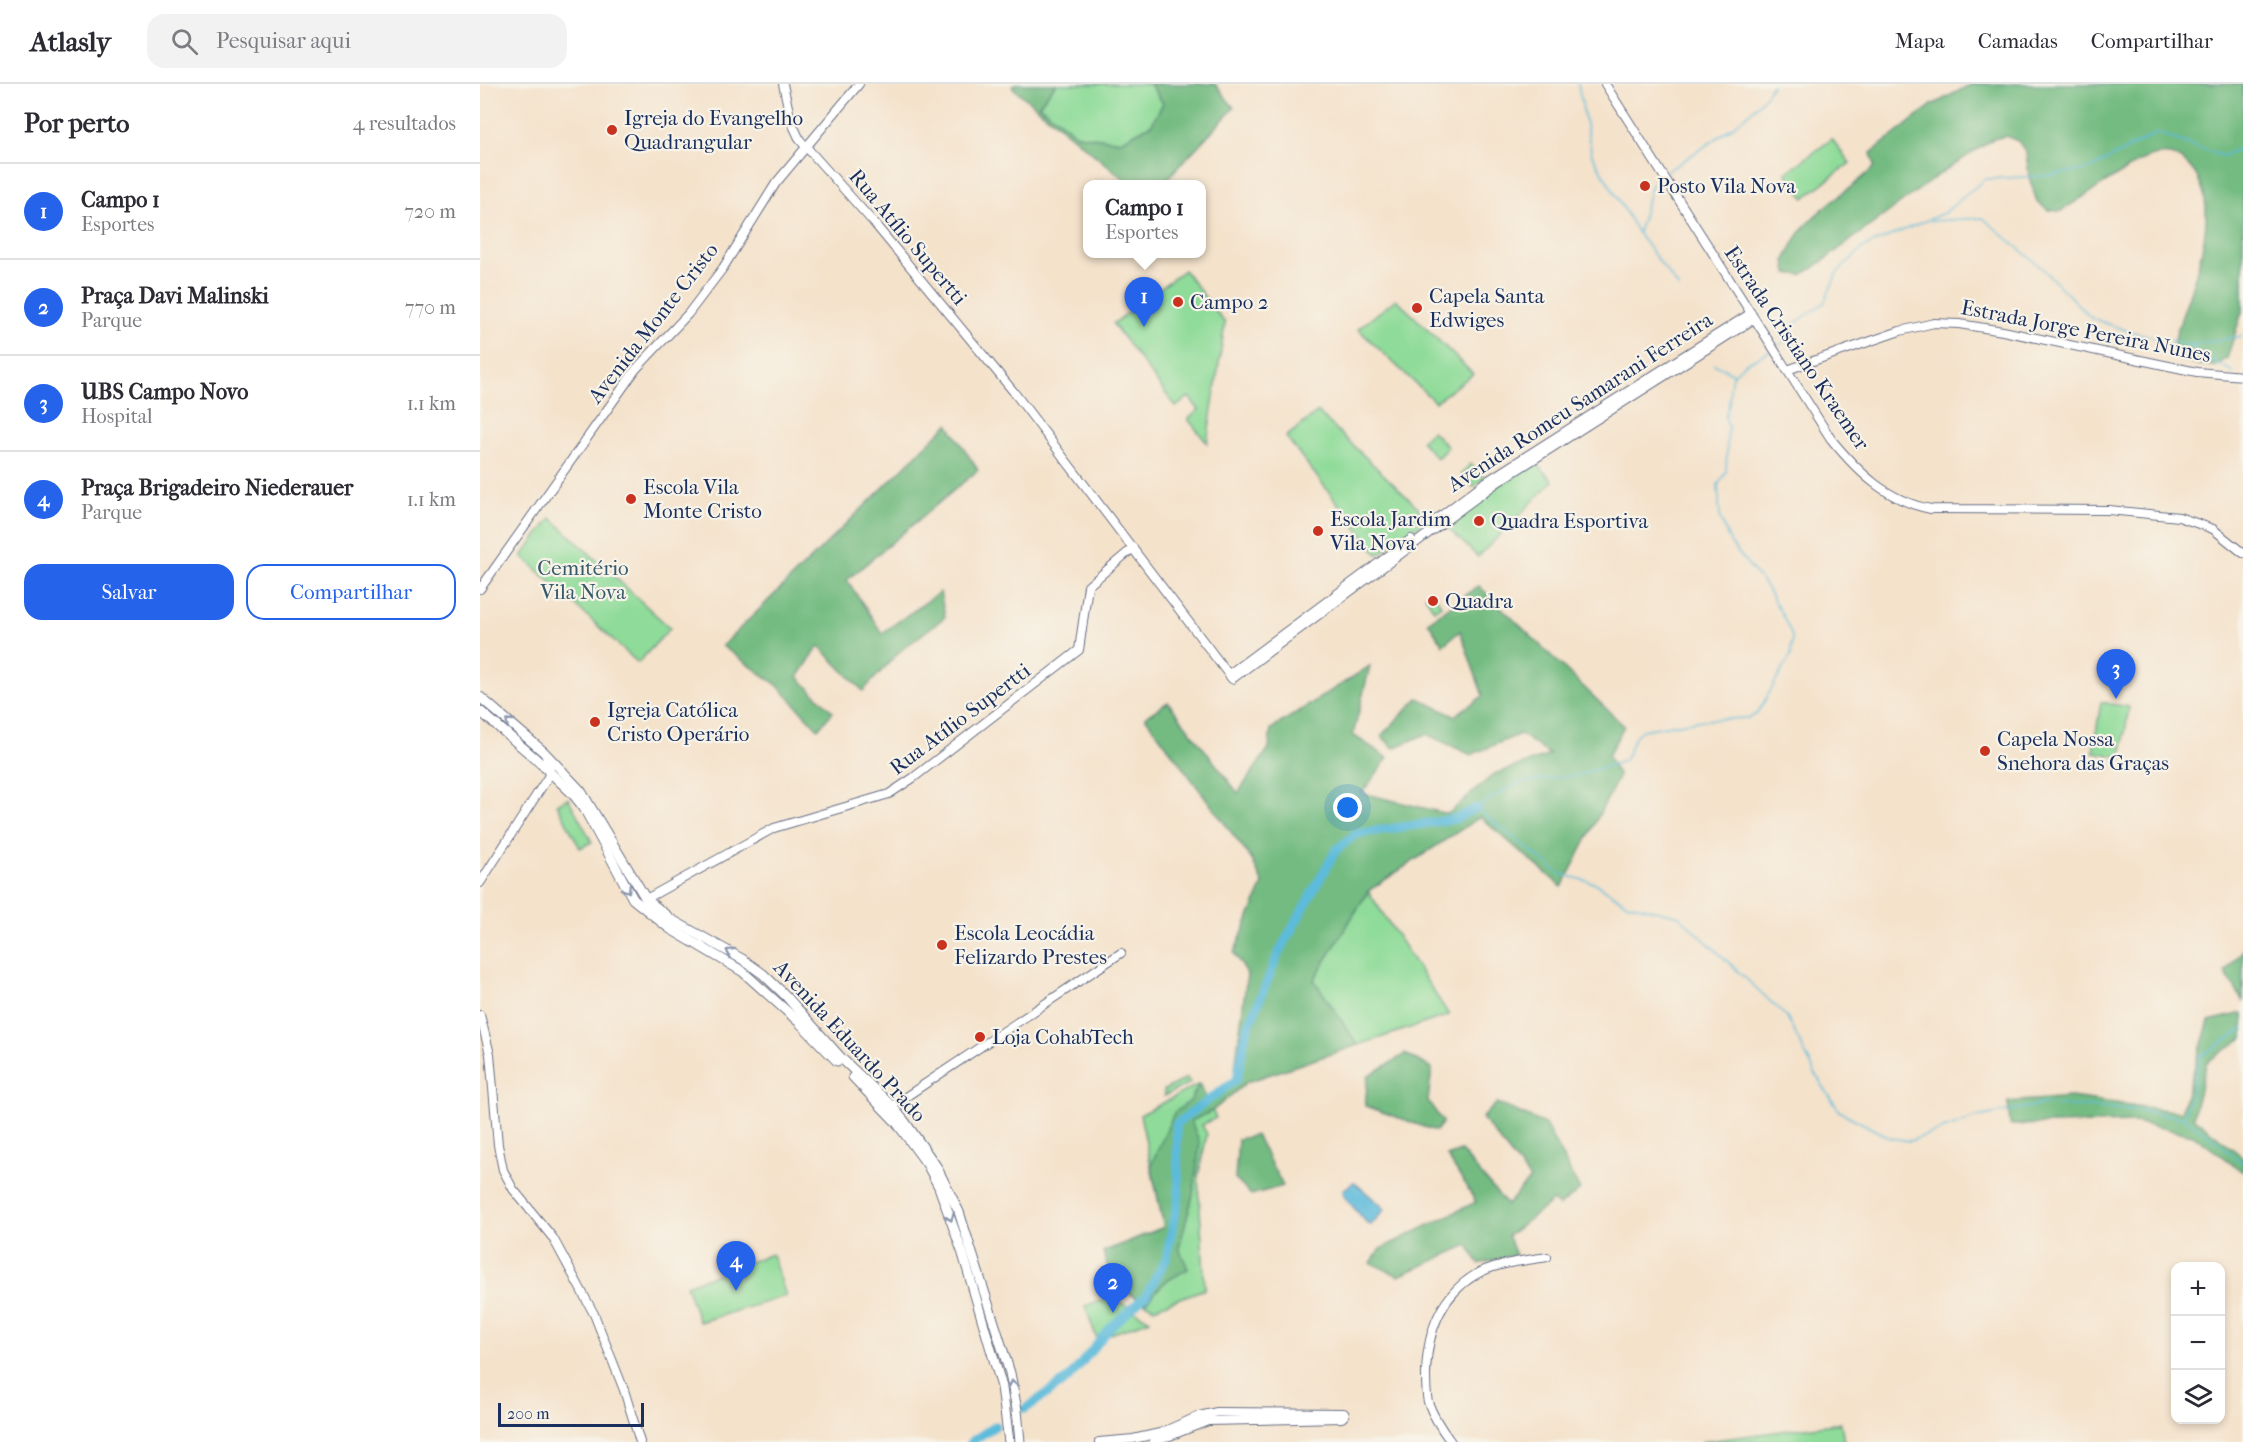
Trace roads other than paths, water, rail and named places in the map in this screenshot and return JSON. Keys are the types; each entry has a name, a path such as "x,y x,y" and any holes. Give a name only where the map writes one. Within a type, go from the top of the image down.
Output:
{"main road":[{"name":"Avenida Eduardo Prado","path":"480,697 545,753 581,791 646,899 672,920 747,969 783,1000 842,1058 889,1109 936,1166 959,1212 1010,1373 1020,1442"},
{"name":"Avenida Eduardo Prado","path":"480,711 550,771 573,794 584,808 633,899 669,928 747,969"},
{"name":"Avenida Eduardo Prado","path":"783,1000 871,1096 889,1109 927,1164 946,1205 1002,1387 1009,1442"}],"street":[{"name":"Rua Atílio Supertti","path":"783,84 795,131 807,147 1013,391 1230,677"},
{"name":"Avenida Monte Cristo","path":"480,589 636,369 688,314 716,278 765,200 859,84"},
{"name":"Estrada Cristiano Kraemer","path":"1605,84 1831,439 1855,467 1877,485 1912,506 1930,509 2109,510 2179,517 2213,529 2243,553"},
{"name":"Avenida Romeu Samarani Ferreira","path":"1230,677 1358,582 1484,483 1752,316"},
{"name":"Estrada Jorge Pereira Nunes","path":"1787,370 1900,331 1934,323 1959,324 2003,332 2197,372 2243,375"},
{"path":"1912,506 1926,516"},
{"name":"Rua Atílio Supertti","path":"646,899 774,828 888,794 913,778 1079,650 1088,586 1133,548"},
{"path":"480,883 525,815 550,771 545,753"},
{"path":"889,1109 1121,953"},
{"path":"480,1015 490,1054 498,1145 503,1170 513,1189 553,1238 594,1314 624,1390 640,1442"},
{"path":"1451,1442 1435,1417 1427,1398 1428,1344 1442,1307 1461,1286 1476,1275 1491,1268 1547,1257"},
{"path":"1099,1442 1133,1439 1160,1433 1199,1416 1217,1412 1311,1416 1208,1421 1154,1442"}],"water":[{"path":"1354,1182 1385,1209 1371,1225 1344,1196 1343,1190"}],"waterway":[{"path":"1578,84 1592,155 1638,233 1679,288"},
{"path":"1666,172 1740,121 1765,96 1772,84"},
{"path":"1778,346 1789,338 1790,327 1824,303 1837,273 1864,247 1944,213 1985,179 2044,176 2090,169 2157,133 2222,156 2243,147"},
{"path":"1638,233 1653,181 1659,177"},
{"path":"1931,221 1983,218 2043,269 2091,318 2128,331 2189,345 2243,336"},
{"path":"2191,347 2233,372"},
{"path":"1770,351 1744,364 1731,380 1729,404 1725,417 1728,426 1726,472 1718,485 1720,518 1731,544 1765,585 1792,636 1791,655 1757,714 1748,718 1703,720 1642,730 1636,735 1624,761 1578,775 1517,783 1476,808 1560,874 1595,883 1626,903 1679,916 1787,1017 1816,1075 1839,1111 1890,1138 1910,1141 1977,1117 2044,1104 2137,1110 2184,1118 2243,1163"},
{"path":"1714,364 1734,374"},
{"path":"1025,1409 1069,1378 1110,1328 1147,1294 1166,1259 1179,1196 1176,1124 1237,1079 1246,1033 1279,952 1336,850 1356,834 1455,819 1476,808"},
{"path":"2184,1118 2201,1056 2243,1029"},
{"path":"971,1442 995,1426"}],"place":[{"name":"Igreja do Evangelho Quadrangular","path":"612,130"},
{"name":"Posto Vila Nova","path":"1645,186"},
{"name":"Campo 2","path":"1178,302"},
{"name":"Capela Santa Edwiges","path":"1417,308"},
{"name":"Campo 1","path":"1144,327"},
{"name":"Escola Vila Monte Cristo","path":"631,499"},
{"name":"Quadra Esportiva","path":"1479,521"},
{"name":"Escola Jardim Vila Nova","path":"1318,531"},
{"name":"Quadra","path":"1433,601"},
{"name":"UBS Campo Novo","path":"2116,699"},
{"name":"Igreja Católica Cristo Operário","path":"595,722"},
{"name":"Capela Nossa Snehora das Graças","path":"1985,751"},
{"name":"Escola Leocádia Felizardo Prestes","path":"942,945"},
{"name":"Loja CohabTech","path":"980,1037"},
{"name":"Praça Brigadeiro Niederauer","path":"736,1291"},
{"name":"Praça Davi Malinski","path":"1113,1313"}],"park label":[{"name":"Cemitério Vila Nova","path":"583,580"}]}
